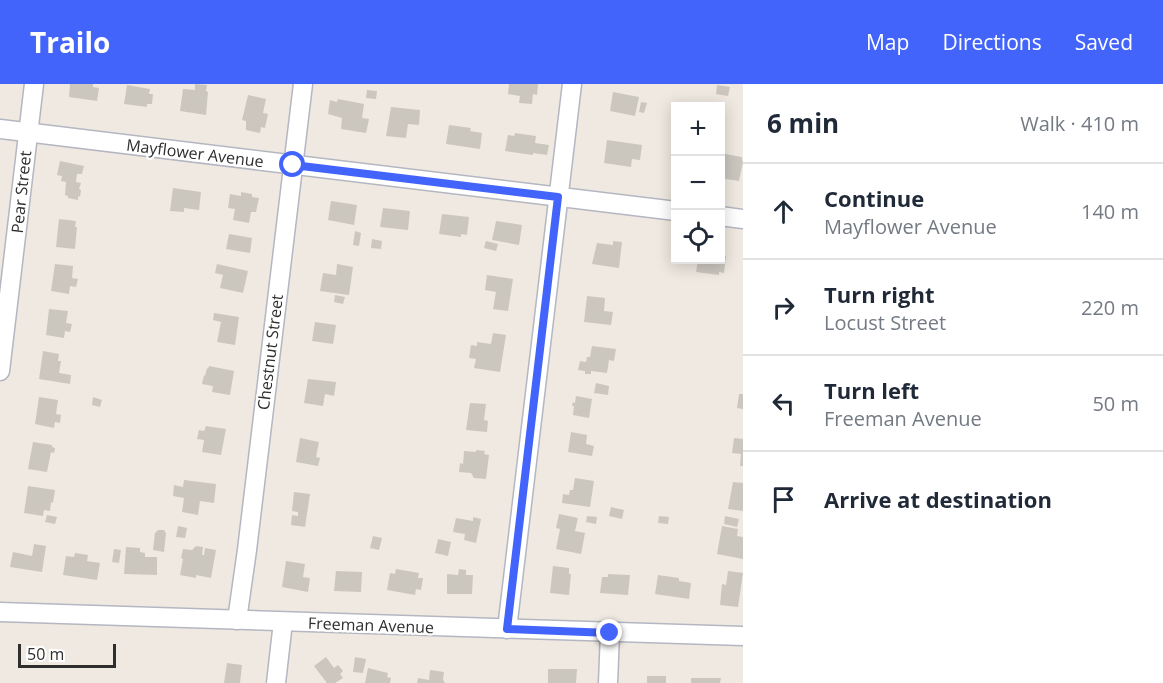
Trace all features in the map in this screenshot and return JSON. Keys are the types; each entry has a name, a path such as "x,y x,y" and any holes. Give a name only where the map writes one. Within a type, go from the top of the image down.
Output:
{"street":[{"name":"Pear Street","path":"0,371 34,84"},
{"name":"Chestnut Street","path":"237,620 303,84"},
{"path":"507,629 572,84"},
{"name":"Mayflower Avenue","path":"0,129 671,211"},
{"path":"725,217 743,219"},
{"name":"Freeman Avenue","path":"0,612 743,636"},
{"path":"276,683 283,622"},
{"path":"609,683 610,633"}],"building":[{"path":"70,84 93,84 93,87 99,88 97,101 69,97"},
{"path":"195,84 207,85 206,115 180,111 183,89 195,90"},
{"path":"509,84 538,84 537,95 533,94 532,104 519,103 520,96 508,94"},
{"path":"127,85 150,89 149,94 153,94 152,104 147,104 147,107 124,104"},
{"path":"717,85 730,87 728,96 716,94"},
{"path":"367,90 377,91 376,99 366,98"},
{"path":"613,92 639,97 635,116 610,111"},
{"path":"248,95 266,99 263,113 268,114 265,128 261,127 260,133 246,130 246,121 242,120"},
{"path":"338,99 364,104 362,118 369,119 366,133 341,129 342,118 328,114 330,100 337,102"},
{"path":"641,102 647,103 644,113 639,112"},
{"path":"391,107 420,110 419,125 408,124 406,138 386,136"},
{"path":"449,125 471,128 470,131 482,133 480,149 446,144"},
{"path":"515,133 536,136 535,143 549,145 547,155 505,151 508,135 514,136"},
{"path":"607,140 642,145 640,160 632,159 631,167 604,163"},
{"path":"725,154 742,157 739,181 725,179"},
{"path":"60,161 84,166 82,174 77,174 76,182 81,183 78,200 65,195 66,182 61,181 62,176 57,175"},
{"path":"173,188 201,192 199,210 184,208 184,212 170,211"},
{"path":"241,192 259,198 256,212 251,212 249,223 233,220 235,209 228,208 230,194 241,196"},
{"path":"331,201 357,205 354,225 328,220"},
{"path":"383,208 410,211 408,230 380,227"},
{"path":"442,214 469,217 467,235 461,234 461,237 439,234"},
{"path":"59,219 76,221 75,249 56,247"},
{"path":"496,221 522,225 519,245 492,240"},
{"path":"355,231 361,233 359,246 353,245"},
{"path":"229,234 252,238 250,253 226,249"},
{"path":"372,239 382,241 381,249 371,248"},
{"path":"486,241 498,244 496,251 484,248"},
{"path":"613,241 622,242 619,268 592,264 597,243 613,245"},
{"path":"726,256 724,273 719,272 719,275 696,272 697,264 725,264"},
{"path":"55,264 73,266 72,278 78,279 76,287 70,286 69,294 51,291"},
{"path":"217,264 248,271 243,293 220,288 223,275 215,273"},
{"path":"337,264 353,267 349,295 320,291 323,273 336,275"},
{"path":"487,275 513,279 508,311 493,309 496,292 485,290"},
{"path":"335,295 345,297 343,304 334,302"},
{"path":"587,296 605,298 604,311 613,312 611,325 584,322"},
{"path":"49,309 68,311 66,323 72,324 70,332 65,331 64,338 46,335"},
{"path":"214,313 239,317 235,345 217,342 221,322 213,320"},
{"path":"315,322 336,325 333,344 312,341"},
{"path":"493,333 506,335 500,372 474,368 476,359 469,358 471,345 477,346 477,342 491,344"},
{"path":"592,346 616,349 614,361 609,360 607,373 591,371 591,374 585,374 585,371 578,370 580,361 586,362 587,357 590,357"},
{"path":"43,351 59,354 58,361 61,361 59,373 71,375 70,384 39,379"},
{"path":"209,366 234,371 230,395 212,392 213,386 202,384"},
{"path":"308,379 336,382 334,396 325,394 323,406 304,403"},
{"path":"596,383 609,386 608,395 594,393"},
{"path":"739,394 743,394 743,409 737,408"},
{"path":"576,396 592,399 589,418 573,415 574,406 572,406"},
{"path":"39,397 58,400 56,414 61,415 60,423 55,422 54,428 35,424"},
{"path":"93,397 102,400 100,407 92,405"},
{"path":"470,403 486,404 484,420 488,421 487,432 466,430"},
{"path":"206,426 226,429 221,455 202,452 204,440 197,439 199,430 204,431"},
{"path":"571,432 587,435 586,444 594,446 592,456 568,452"},
{"path":"300,438 319,442 316,457 320,458 318,466 296,462"},
{"path":"734,438 743,439 743,466 740,466 741,454 732,453"},
{"path":"33,442 52,445 55,448 54,453 51,452 47,472 28,469"},
{"path":"476,450 485,451 484,454 489,455 486,479 474,478 471,473 459,472 460,463 463,464 464,451 476,452"},
{"path":"575,478 594,481 590,507 562,503 563,494 569,495 570,490 573,490"},
{"path":"184,480 216,484 214,503 200,501 198,515 182,512 184,498 173,496 174,485 183,487"},
{"path":"733,482 743,483 743,511 728,509"},
{"path":"28,486 55,490 50,511 44,510 43,516 24,513"},
{"path":"294,492 310,494 305,527 291,525 292,515 298,516 298,512 292,511"},
{"path":"611,507 624,510 622,519 609,516"},
{"path":"559,514 578,518 575,531 585,533 581,554 556,549 560,529 556,528"},
{"path":"47,515 57,517 55,524 45,522"},
{"path":"587,516 597,517 596,524 586,522"},
{"path":"659,516 669,517 668,524 658,523"},
{"path":"725,516 739,519 737,527 724,524"},
{"path":"473,517 481,519 476,543 464,540 465,534 453,532 456,518 473,521"},
{"path":"178,526 187,528 185,538 176,537"},
{"path":"722,526 738,529 737,536 743,537 743,559 717,554"},
{"path":"158,530 164,530 166,533 164,552 153,550 155,533"},
{"path":"373,536 382,538 379,550 370,548"},
{"path":"438,539 451,542 448,556 435,553"},
{"path":"34,544 46,546 42,572 10,567 13,552 32,556"},
{"path":"196,546 203,547 202,555 204,555 205,548 216,550 211,578 180,575 183,549 192,550"},
{"path":"126,547 140,548 140,552 145,553 145,557 157,557 157,575 124,574"},
{"path":"114,549 121,550 119,563 112,562"},
{"path":"75,553 88,555 87,561 100,563 97,580 63,575 66,556 74,557"},
{"path":"286,561 305,564 303,577 310,578 308,592 282,587"},
{"path":"553,566 569,568 569,574 571,574 569,595 550,593"},
{"path":"396,569 419,573 418,578 423,578 421,590 416,589 415,595 387,590 390,573 395,574"},
{"path":"459,569 466,570 466,575 473,575 472,594 447,594 447,574 458,575"},
{"path":"336,571 362,572 361,592 334,591"},
{"path":"728,571 743,573 738,607 720,605 722,584 726,585"},
{"path":"608,574 630,575 628,595 600,593 602,577 608,577"},
{"path":"658,575 679,578 679,581 691,583 689,599 655,594"},
{"path":"326,657 334,668 338,665 343,671 340,674 343,678 335,683 327,683 314,666"},
{"path":"355,657 366,659 363,673 353,672"},
{"path":"227,663 242,665 240,683 224,683"},
{"path":"368,668 388,673 387,677 391,678 390,683 365,683"},
{"path":"548,669 577,669 576,683 548,683"},
{"path":"430,670 444,672 445,683 417,683 418,678 429,680"},
{"path":"647,676 666,676 666,683 647,683"},
{"path":"691,678 721,678 720,683 691,683"}],"route":[{"path":"293,165 558,197 507,629 610,633"}]}
